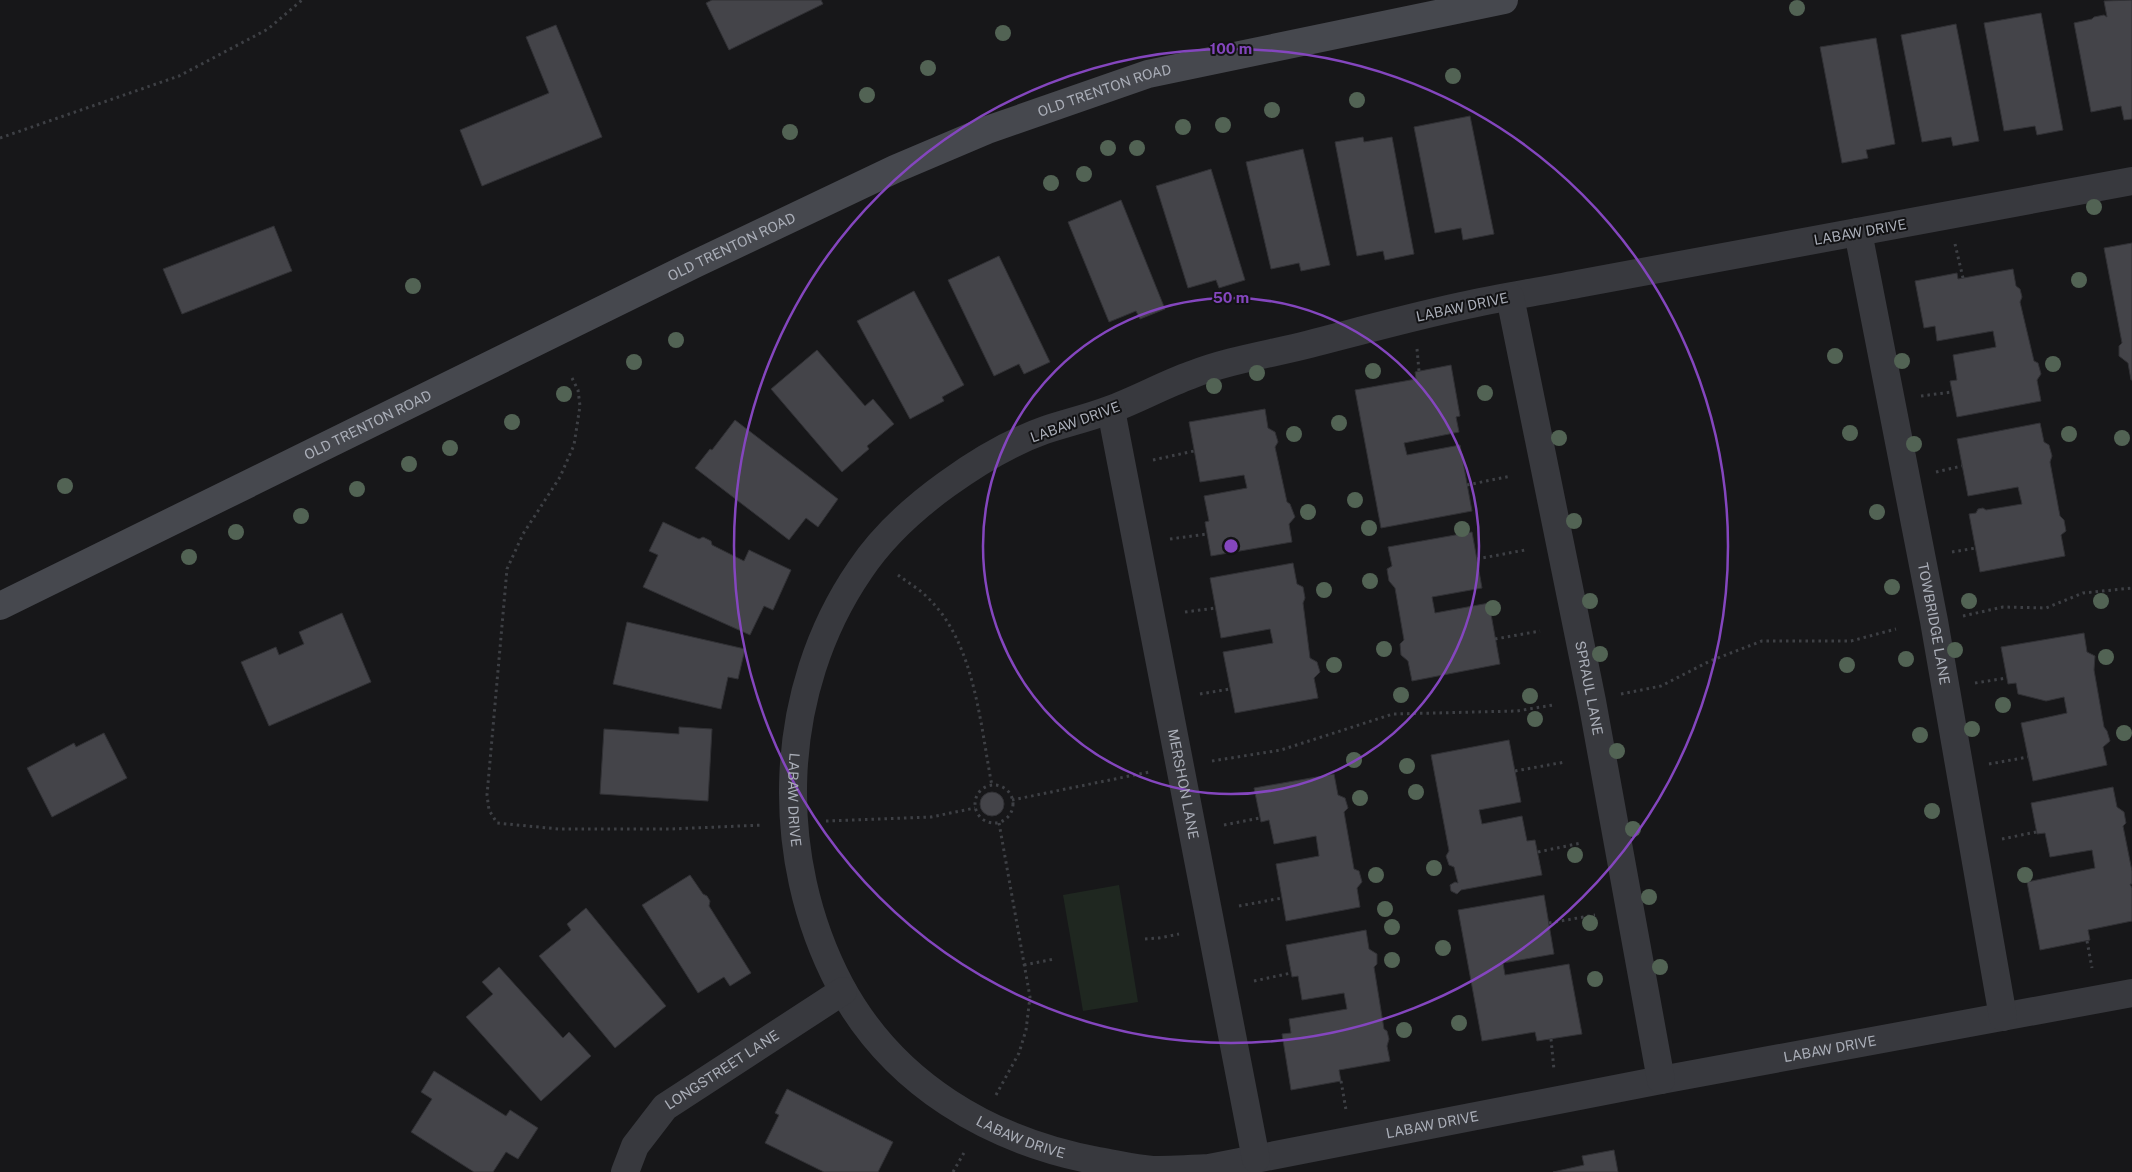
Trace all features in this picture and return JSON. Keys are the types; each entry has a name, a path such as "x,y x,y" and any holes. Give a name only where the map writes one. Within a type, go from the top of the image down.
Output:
{"main road":[{"name":"OLD TRENTON ROAD","path":"0,606 704,260 895,169 987,130 1148,74 1504,0"}],"street":[{"name":"LABAW DRIVE","path":"2132,181 1458,307 1194,373 1111,410 1041,432 990,457 947,484 909,515 860,568 830,621 801,704 794,753 794,823 799,867 808,904 823,950 843,991 880,1044 916,1079 952,1106 1009,1136 1066,1154 1148,1170 1209,1168 1661,1080 2132,993"},
{"name":"TOWBRIDGE LANE","path":"1858,232 1934,621 2003,1017"},
{"name":"SPRAUL LANE","path":"1510,297 1592,701 1661,1080"},
{"name":"MERSHON LANE","path":"1111,410 1256,1159"},
{"name":"LONGSTREET LANE","path":"625,1172 635,1146 665,1107 843,991"}],"path":[{"path":"0,138 179,76 268,29 302,0"},
{"path":"1955,244 1962,278"},
{"path":"1416,346 1419,371"},
{"path":"572,378 578,390 580,406 574,445 560,477 523,534 507,570 487,795 489,810 497,823 560,829 671,830 766,825"},
{"path":"1915,397 1952,392"},
{"path":"1154,460 1194,451"},
{"path":"1929,473 1962,466"},
{"path":"1467,485 1511,476"},
{"path":"1170,539 1207,534"},
{"path":"1945,554 1976,548"},
{"path":"1477,559 1525,550"},
{"path":"898,575 926,596 945,618 960,644 969,669 992,786"},
{"path":"1957,617 2004,607 2046,608 2084,593 2132,588"},
{"path":"1185,612 1216,608"},
{"path":"1618,695 1661,686 1710,662 1762,641 1851,641 1896,629"},
{"path":"1496,639 1540,631"},
{"path":"1970,684 2007,678"},
{"path":"1200,694 1230,689"},
{"path":"1212,761 1281,750 1393,714 1517,710 1553,706"},
{"path":"1986,765 2028,757"},
{"path":"1515,771 1565,762"},
{"path":"1012,800 1151,772"},
{"path":"992,786 1002,787 1007,790 1012,800 1011,812 1004,821 999,823 986,822 977,814 975,808 976,796 980,790 992,786"},
{"path":"820,821 931,818 975,808"},
{"path":"1223,825 1260,818"},
{"path":"992,1102 1019,1053 1026,1030 1030,997 999,823"},
{"path":"1999,839 2036,832"},
{"path":"1538,852 1581,843"},
{"path":"1239,906 1282,898"},
{"path":"1549,923 1595,915"},
{"path":"1145,939 1179,934"},
{"path":"2087,941 2092,969"},
{"path":"1024,965 1054,959"},
{"path":"1253,982 1291,973"},
{"path":"1551,1039 1554,1070"},
{"path":"1341,1081 1347,1111"},
{"path":"953,1172 965,1151"}],"shaded area":[{"path":"1119,885 1138,1002 1083,1011 1063,895"}],"building":[{"path":"712,0 821,0 823,4 729,50 706,3"},
{"path":"2132,0 2132,119 2124,120 2121,106 2091,112 2074,23 2104,15 2107,17 2104,1"},
{"path":"2041,13 2063,130 2037,135 2035,126 2004,131 1984,23"},
{"path":"1956,24 1979,141 1953,146 1951,137 1922,142 1901,35"},
{"path":"556,25 602,137 482,186 460,130 549,93 526,37"},
{"path":"1876,38 1895,144 1866,150 1868,158 1842,163 1820,47"},
{"path":"1470,116 1494,234 1463,240 1461,228 1435,233 1414,127"},
{"path":"1363,137 1364,142 1392,137 1414,254 1385,260 1383,251 1357,256 1335,142"},
{"path":"1303,149 1330,265 1301,271 1299,263 1271,269 1246,162"},
{"path":"1211,169 1245,280 1219,288 1216,280 1188,288 1156,186"},
{"path":"1121,200 1165,309 1140,319 1136,311 1109,322 1068,222"},
{"path":"274,226 292,271 182,314 163,269"},
{"path":"2132,243 2131,380 2128,363 2119,356 2119,346 2122,343 2104,248"},
{"path":"999,256 1050,362 1024,374 1019,364 994,376 948,280"},
{"path":"2013,269 2016,286 2020,289 2022,297 2020,302 2034,361 2038,363 2041,374 2037,380 2041,401 1957,417 1950,381 1957,380 1953,355 1996,347 1993,331 1937,341 1935,326 1924,328 1915,281 1957,273 1958,279"},
{"path":"914,291 964,385 942,397 944,401 910,419 857,321"},
{"path":"817,350 865,406 873,399 894,424 867,446 869,449 842,472 771,389"},
{"path":"1451,365 1460,416 1456,417 1459,432 1404,443 1407,455 1460,445 1472,511 1381,528 1355,390 1416,379 1415,372"},
{"path":"1265,409 1268,428 1275,432 1278,442 1275,447 1287,502 1290,504 1295,517 1289,524 1292,542 1211,556 1205,522 1209,521 1204,496 1247,488 1244,475 1200,482 1189,422"},
{"path":"735,420 838,499 818,527 806,518 789,540 695,468 710,449 712,450"},
{"path":"2040,423 2044,442 2049,445 2052,456 2050,462 2060,516 2064,520 2066,531 2061,535 2065,556 1980,572 1969,514 1976,513 1978,509 1983,508 1986,510 2022,504 2018,487 1968,496 1957,439"},
{"path":"663,522 699,539 703,537 711,541 712,545 744,561 749,550 791,570 773,610 764,606 750,635 643,587 658,555 649,551"},
{"path":"1472,532 1482,588 1432,597 1435,613 1489,603 1500,664 1412,681 1408,661 1401,655 1400,644 1404,640 1395,588 1389,581 1387,569 1392,566 1388,547"},
{"path":"1293,563 1297,584 1303,587 1305,598 1303,603 1310,658 1317,662 1320,672 1314,678 1318,698 1235,713 1223,652 1273,643 1270,629 1221,638 1210,578"},
{"path":"342,613 371,682 269,726 241,662 276,647 279,655 304,644 299,632"},
{"path":"627,622 745,649 738,679 728,677 721,709 613,684"},
{"path":"2084,633 2087,652 2095,656 2094,670 2104,727 2110,741 2103,747 2107,765 2033,781 2021,723 2067,713 2064,697 2046,701 2018,694 2016,683 2008,684 2001,647"},
{"path":"679,727 712,729 708,801 600,794 604,729 679,734"},
{"path":"104,733 127,778 52,817 27,768 74,743 76,747"},
{"path":"1509,740 1521,802 1479,810 1482,824 1522,816 1527,841 1535,840 1542,875 1461,890 1457,894 1451,891 1450,885 1455,882 1458,883 1454,867 1449,865 1446,856 1449,851 1431,755"},
{"path":"1334,774 1338,795 1345,798 1348,808 1344,812 1354,869 1359,871 1362,882 1357,888 1360,907 1286,921 1276,864 1319,856 1316,836 1274,844 1269,820 1261,822 1254,788"},
{"path":"2113,787 2117,807 2124,812 2126,823 2123,826 2132,871 2132,884 2130,884 2132,888 2132,921 2088,930 2090,940 2040,950 2027,882 2095,868 2092,850 2050,857 2045,833 2037,834 2031,803"},
{"path":"992,792 1000,796 1004,804 1000,812 992,816 984,812 980,804 984,796"},
{"path":"690,875 703,894 707,896 710,901 709,906 751,973 730,986 724,977 698,993 642,905"},
{"path":"1544,895 1554,954 1503,963 1505,975 1569,964 1582,1034 1537,1041 1535,1032 1482,1041 1458,910"},
{"path":"586,908 666,1006 615,1048 539,956 571,930 567,924"},
{"path":"1366,930 1369,949 1377,954 1377,964 1374,967 1384,1029 1387,1031 1389,1039 1387,1046 1390,1061 1339,1070 1341,1081 1291,1090 1282,1034 1291,1033 1289,1019 1347,1009 1344,993 1302,1000 1298,976 1292,977 1286,945"},
{"path":"499,967 563,1038 569,1032 591,1056 541,1101 466,1017 493,994 482,982"},
{"path":"434,1071 506,1116 510,1110 538,1128 518,1159 506,1152 493,1172 474,1172 411,1132 432,1099 421,1092"},
{"path":"787,1089 893,1142 878,1172 824,1172 765,1143 779,1115 775,1113"},
{"path":"1614,1150 1618,1172 1553,1172 1584,1165 1582,1156"}]}
